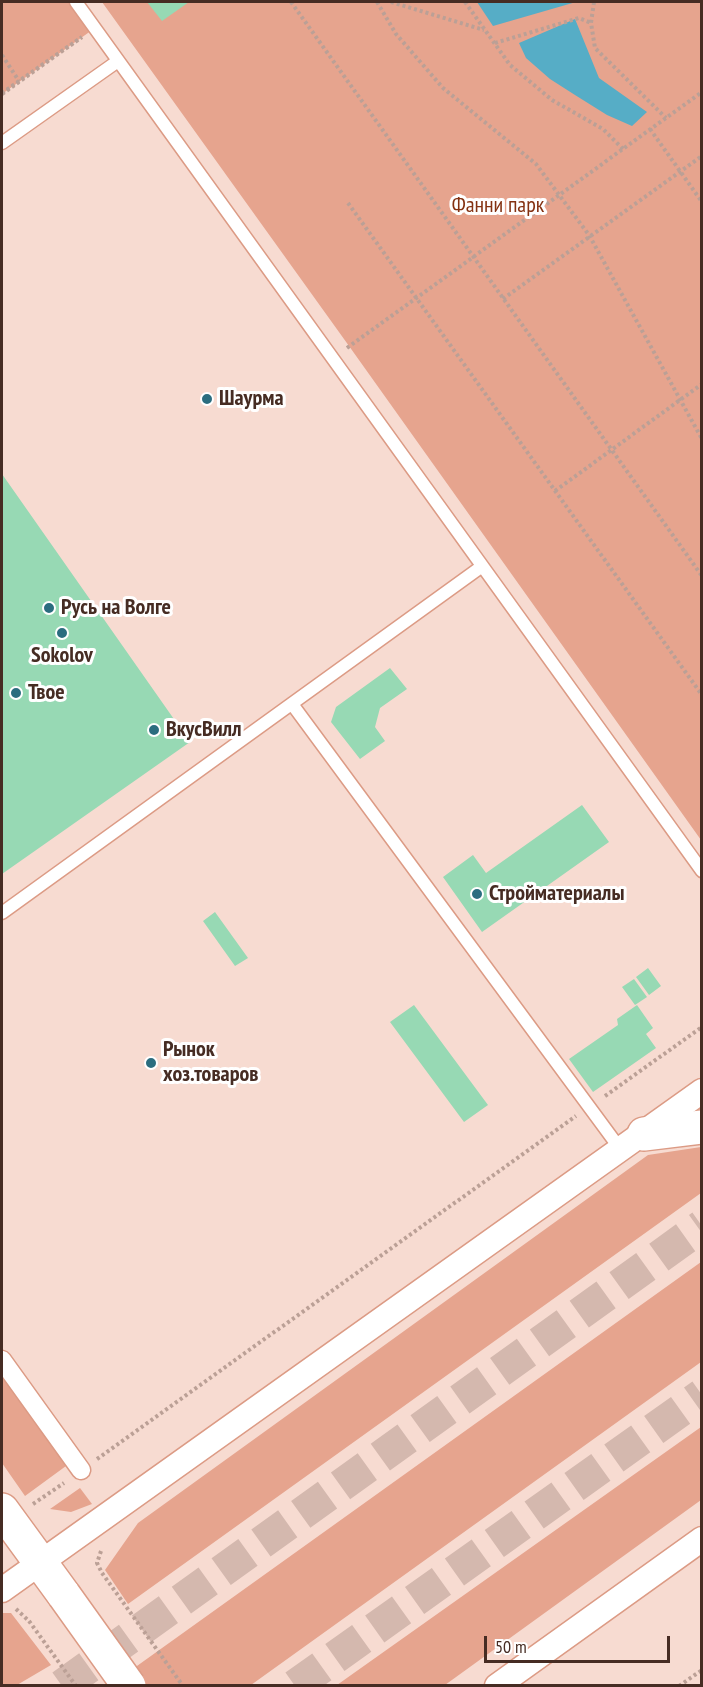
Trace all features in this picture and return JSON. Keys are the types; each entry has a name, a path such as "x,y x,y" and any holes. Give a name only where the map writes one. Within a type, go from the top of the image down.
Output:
{"main road":[{"path":"632,1142 702,1127"},
{"path":"16,1508 40,1562 129,1686"}],"street":[{"path":"2,1590 702,1091"},
{"path":"2,1360 81,1470"},
{"path":"498,1686 702,1539"}],"lane":[{"path":"76,2 702,871"},
{"path":"2,143 118,61"},
{"path":"2,913 481,567"},
{"path":"292,704 589,1107 632,1142"}],"path":[{"path":"291,2 702,576"},
{"path":"377,2 396,34 443,88 536,164 590,237 702,439"},
{"path":"391,2 484,30"},
{"path":"465,2 510,65 552,100 579,113 603,129 623,149"},
{"path":"594,2 591,23 595,48 666,118"},
{"path":"494,43 579,18 591,23"},
{"path":"2,94 95,28"},
{"path":"2,94 95,28"},
{"path":"2,55 19,81"},
{"path":"331,358 702,92"},
{"path":"650,129 702,202"},
{"path":"503,299 702,156"},
{"path":"348,203 702,695"},
{"path":"555,491 702,384"},
{"path":"16,1508 81,1470 702,1027"},
{"path":"107,1545 100,1553 98,1563 102,1573 183,1686"},
{"path":"29,1621 76,1686"},
{"path":"680,1686 702,1670"}],"green space":[{"path":"2,2 76,2 95,28 2,94"},
{"name":"Фанни парк","path":"102,2 701,2 701,840 349,346"},
{"path":"701,1147 701,1193 128,1604 105,1570 138,1523 648,1155"},
{"path":"701,1262 701,1362 251,1685 109,1686"},
{"path":"2,1376 66,1466 25,1496 2,1463"},
{"path":"701,1427 701,1500 445,1685 337,1685"},
{"path":"80,1488 92,1504 71,1512 50,1509"},
{"path":"2,1613 11,1613 51,1665 17,1685 2,1685"}],"water":[{"path":"477,2 576,2 493,26"},
{"path":"575,19 599,78 647,112 632,126 607,115 550,79 526,58 519,43"}],"building":[{"path":"147,2 189,2 162,21"},
{"name":"Русь на Волге","path":"2,474 190,742 2,874"},
{"path":"390,668 407,689 380,708 375,727 385,741 360,759 331,722 336,707"},
{"path":"582,805 609,842 482,932 443,877 473,855 486,873"},
{"path":"215,912 248,958 235,966 203,921"},
{"path":"648,968 661,986 649,995 636,977"},
{"path":"634,979 647,997 635,1005 622,987"},
{"path":"414,1005 488,1105 464,1122 390,1022"},
{"path":"637,1005 653,1028 646,1034 656,1048 593,1092 569,1059 618,1025 617,1019"}],"tunnel":[{"path":"62,1686 702,1226"},
{"path":"295,1686 702,1395"}],"place":[{"name":"Шаурма","path":"207,399"},
{"name":"Русь на Волге","path":"49,608"},
{"name":"Sokolov","path":"62,633"},
{"name":"Твое","path":"16,693"},
{"name":"ВкусВилл","path":"154,730"},
{"name":"Стройматериалы","path":"477,894"},
{"name":"Рынок хоз.товаров","path":"151,1063"}]}
